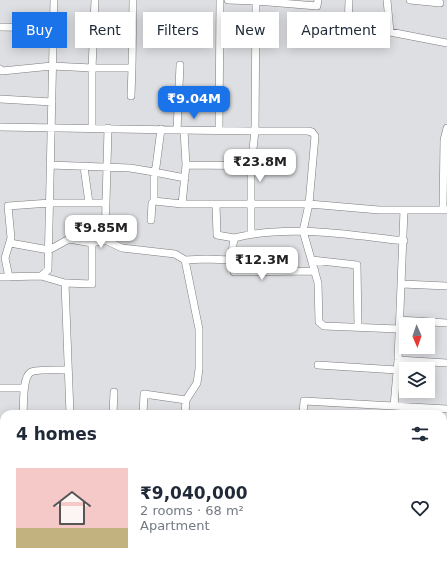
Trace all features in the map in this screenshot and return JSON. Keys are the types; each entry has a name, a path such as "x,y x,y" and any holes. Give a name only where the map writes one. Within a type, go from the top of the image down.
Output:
{"street":[{"path":"54,0 54,12"},
{"path":"92,128 92,68 95,0"},
{"path":"131,96 133,0"},
{"path":"219,130 220,0"},
{"path":"228,0 317,6 318,0"},
{"path":"349,0 349,12"},
{"path":"387,0 388,12"},
{"path":"410,0 440,3"},
{"path":"251,234 250,167 255,131 256,1"},
{"path":"0,27 12,27"},
{"path":"390,32 447,43"},
{"path":"41,276 48,270 52,48"},
{"path":"180,65 180,130 186,165 182,204"},
{"path":"0,69 2,71 52,66 132,68"},
{"path":"0,99 52,102"},
{"path":"0,126 312,132 315,136 309,204 303,230 318,284 319,322 324,326 399,329"},
{"path":"105,240 108,128"},
{"path":"154,201 182,204 309,204 380,210 445,210 442,189 445,184 444,140 447,128"},
{"path":"152,220 152,204 154,201 154,172 161,129"},
{"path":"50,165 130,168 185,178"},
{"path":"186,165 250,167 282,166"},
{"path":"84,167 89,203"},
{"path":"8,277 5,258 11,238 8,206 50,203 106,203"},
{"path":"216,204 217,235 234,238 251,234 303,230 404,241"},
{"path":"400,318 404,210"},
{"path":"234,238 231,260 234,272 315,271"},
{"path":"10,243 49,250 69,239 92,243 105,240 122,248 174,254 185,260 231,260"},
{"path":"0,277 41,276 65,283 92,284 92,243"},
{"path":"185,260 199,329 199,368 197,383 186,400 185,410"},
{"path":"312,260 357,265 358,327"},
{"path":"65,283 70,410"},
{"path":"402,284 447,286"},
{"path":"435,322 447,323"},
{"path":"394,406 399,344"},
{"path":"398,360 447,363"},
{"path":"318,365 397,370"},
{"path":"23,410 24,388 27,376 32,371 68,370"},
{"path":"0,388 24,388"},
{"path":"113,410 114,392"},
{"path":"143,410 144,394 186,400"},
{"path":"303,410 304,401 394,406 410,410 447,409"}]}
